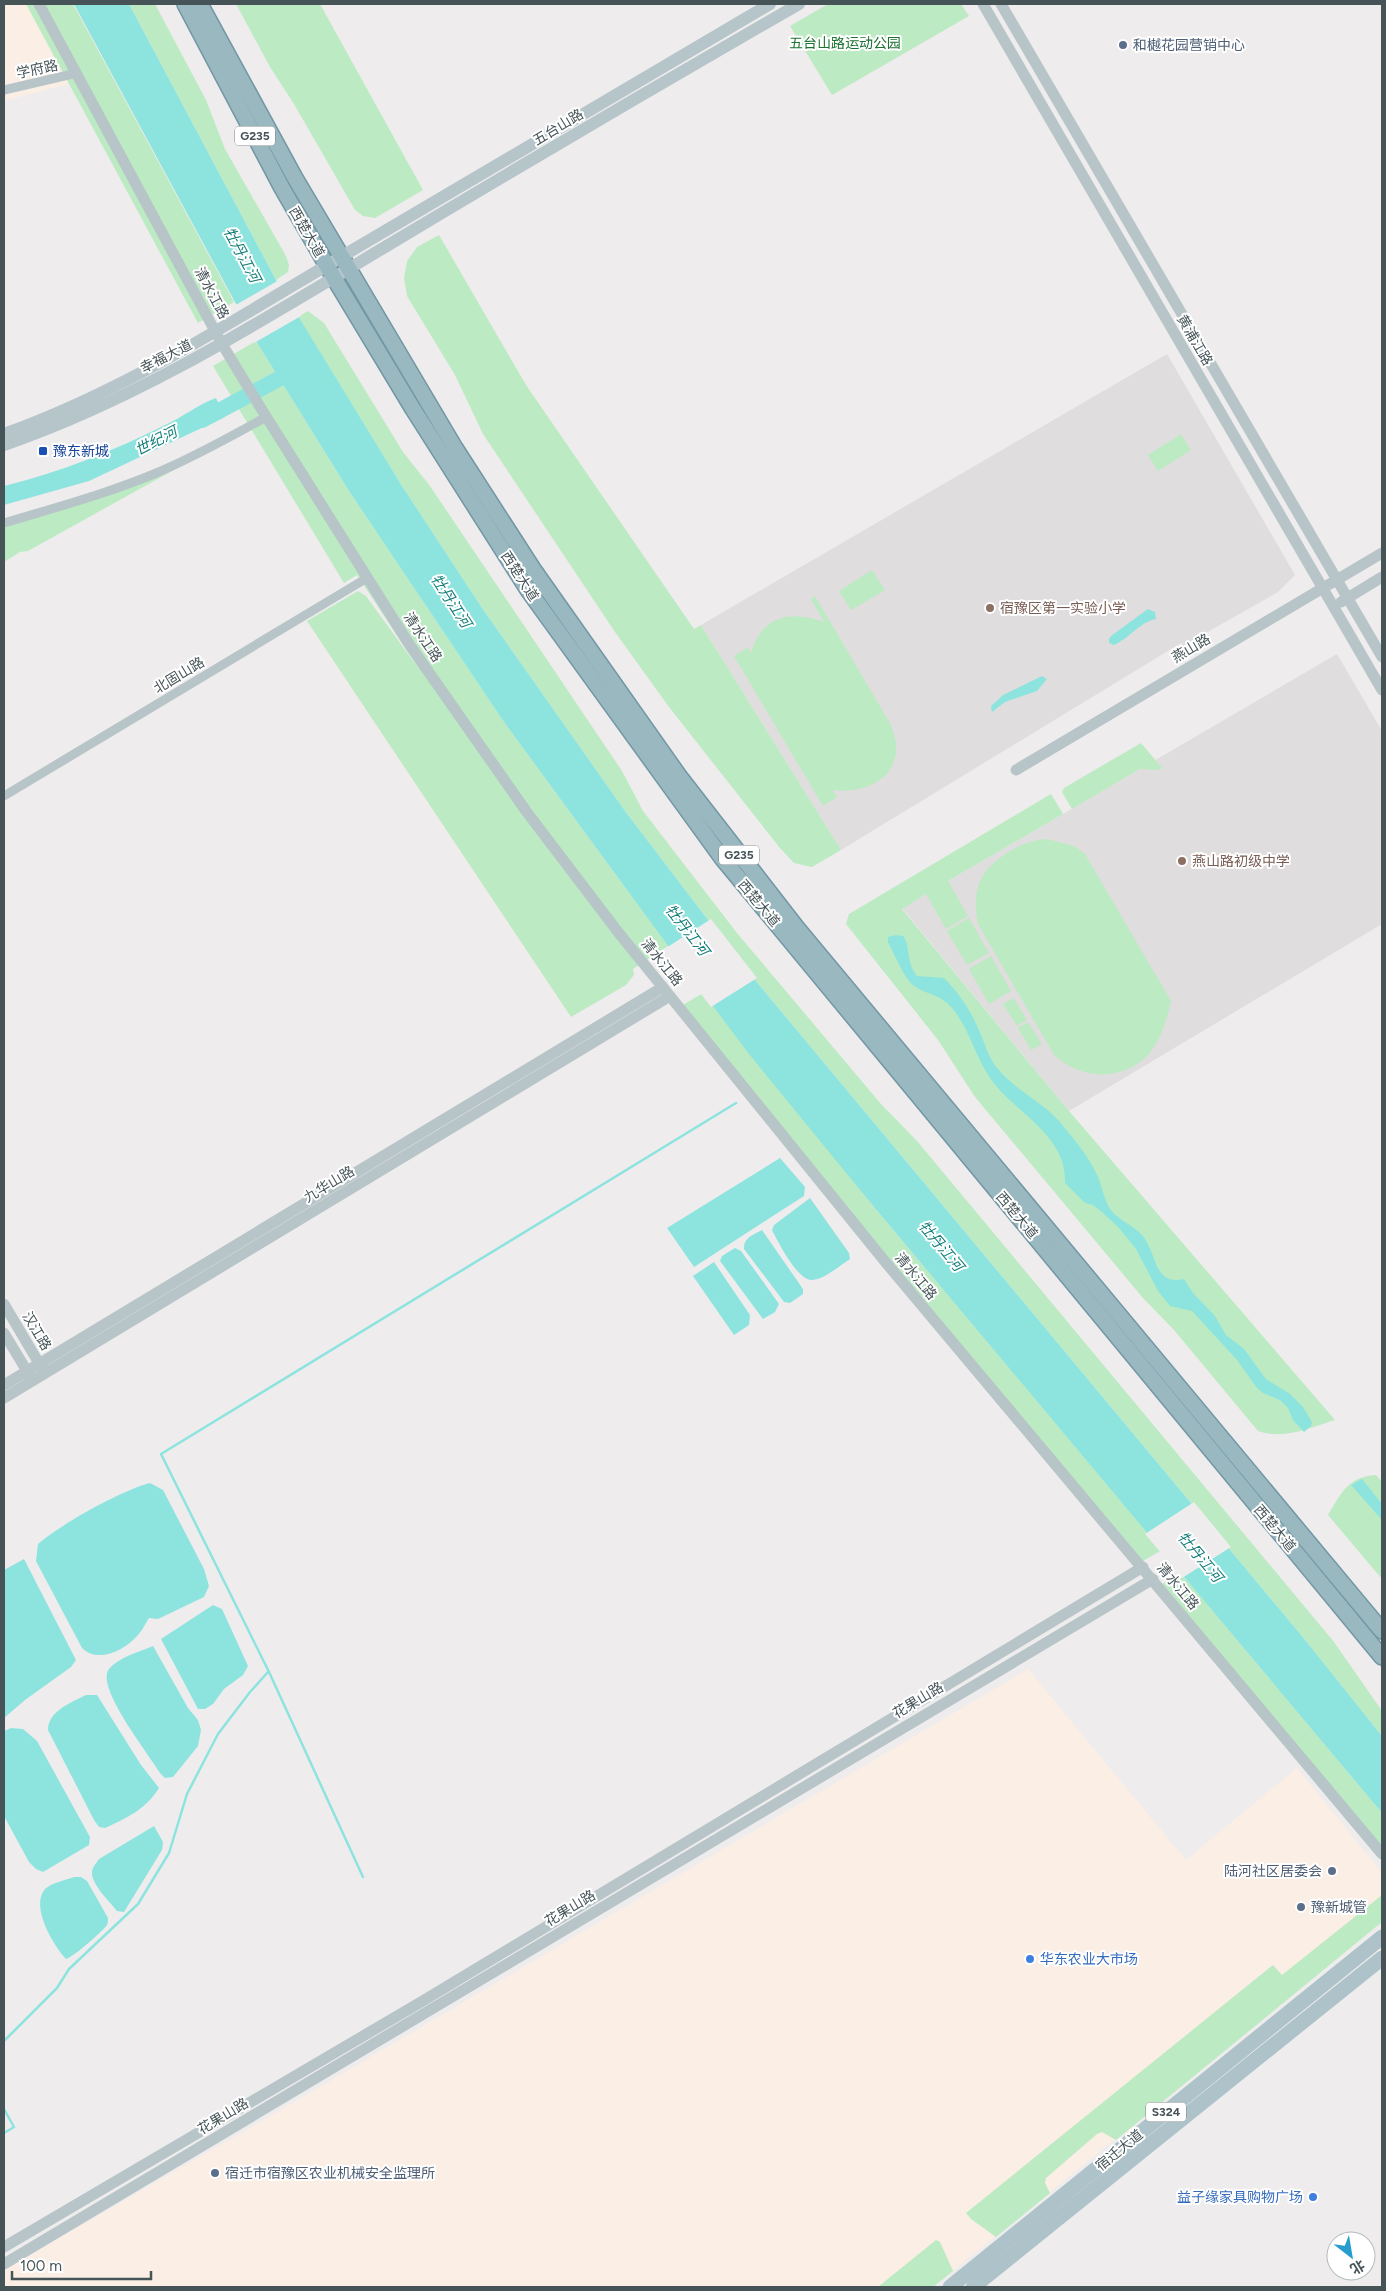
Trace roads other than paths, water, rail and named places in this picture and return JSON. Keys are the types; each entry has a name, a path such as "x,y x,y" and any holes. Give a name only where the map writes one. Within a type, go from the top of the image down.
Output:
{"highway":[{"name":"西楚大道","path":"185,4 282,188 330,272 528,590 722,858 1382,1658"},
{"name":"西楚大道","path":"200,4 295,178 455,448 528,561 691,792 797,928 1382,1631"}],"main road":[{"name":"五台山路","path":"330,272 770,4"},
{"name":"五台山路","path":"345,262 798,4"},
{"name":"幸福大道","path":"4,434 76,405 215,331 307,278 330,272"},
{"name":"幸福大道","path":"4,445 110,400 222,344 315,290 330,272"},
{"name":"宿迁大道","path":"950,2287 1382,1937"},
{"name":"宿迁大道","path":"973,2287 1382,1958"}],"street":[{"name":"清水江路","path":"39,4 222,344 409,644 526,811 666,992 887,1264 1382,1854"},
{"name":"黄浦江路","path":"983,4 1382,690"},
{"name":"黄浦江路","path":"1001,4 1382,657"},
{"name":"学府路","path":"4,90 77,73"},
{"path":"4,523 96,496 160,472 192,457 264,413"},
{"name":"燕山路","path":"1016,770 1382,553"},
{"path":"1333,607 1382,577"},
{"name":"北固山路","path":"4,796 367,578"},
{"name":"九华山路","path":"4,1398 42,1368 666,992"},
{"name":"汉江路","path":"4,1304 42,1368"},
{"path":"4,1332 30,1376"},
{"name":"九华山路","path":"4,1385 30,1376"},
{"name":"花果山路","path":"4,2247 414,2006 1143,1567"},
{"name":"花果山路","path":"4,2264 1153,1579"}],"water":[{"name":"牡丹江河","path":"74,4 129,4 276,280 402,486 482,608 625,811 740,962 1306,1641 1382,1736 1382,1813 869,1201 749,1054 504,722 349,491 256,341"},
{"path":"216,398 225,417 89,481 4,505 4,486 46,474 106,452 146,435"},
{"path":"1148,609 1155,612 1156,619 1139,627 1125,639 1114,645 1109,643 1111,636"},
{"path":"1042,676 1047,679 1037,691 1005,702 992,712 991,706 1003,695"},
{"path":"903,936 907,944 911,965 917,976 944,978 950,984 974,1019 990,1057 998,1069 1012,1083 1052,1114 1075,1141 1094,1169 1110,1209 1142,1235 1161,1273 1167,1278 1174,1280 1184,1279 1193,1293 1215,1316 1226,1335 1244,1349 1266,1379 1290,1394 1303,1407 1312,1422 1311,1426 1304,1432 1293,1420 1288,1408 1280,1400 1263,1393 1257,1388 1237,1360 1192,1311 1170,1306 1158,1291 1136,1249 1119,1228 1093,1205 1085,1203 1065,1183 1063,1166 1058,1151 1037,1125 1000,1091 990,1078 963,1024 952,1008 942,999 913,985 906,977 888,942 888,937"},
{"path":"780,1158 805,1187 804,1196 694,1267 667,1228"},
{"path":"810,1198 849,1253 850,1259 827,1275 812,1280 807,1279 795,1268 772,1230 774,1225"},
{"path":"762,1230 803,1289 803,1294 790,1303 784,1302 744,1249 747,1239"},
{"path":"735,1248 741,1251 779,1304 775,1312 763,1319 720,1261 722,1256"},
{"path":"714,1262 750,1315 749,1325 734,1335 693,1276"},
{"path":"1362,1479 1382,1504 1382,1520 1351,1485"},
{"path":"150,1483 163,1490 204,1569 209,1586 204,1597 158,1619 149,1618 133,1641 119,1650 103,1655 88,1653 82,1648 36,1561 38,1544 92,1509 123,1493"},
{"path":"24,1559 76,1660 71,1667 25,1700 4,1718 4,1570"},
{"path":"213,1605 222,1609 248,1666 243,1675 224,1689 213,1704 205,1709 198,1709 161,1639"},
{"path":"153,1646 188,1708 198,1720 201,1730 198,1746 173,1777 165,1778 125,1721 116,1705 107,1678 109,1669 118,1661"},
{"path":"86,1695 97,1695 141,1765 159,1788 142,1807 105,1828 99,1827 94,1820 48,1730 49,1723 56,1712"},
{"path":"11,1728 23,1729 37,1741 90,1837 89,1845 43,1872 36,1869 29,1862 4,1816 4,1731"},
{"path":"154,1826 163,1842 162,1850 124,1912 117,1911 95,1884 92,1874 93,1868 99,1859"},
{"path":"74,1877 81,1877 87,1881 108,1918 108,1922 94,1938 66,1959 55,1945 45,1925 40,1905 41,1896 45,1889 55,1883"}],"waterway":[{"name":"世纪河","path":"202,420 299,368"},
{"path":"363,1877 269,1672 161,1454 736,1103"},
{"path":"4,2041 57,1988 69,1969 138,1904 169,1853 187,1794 218,1734 268,1672"},
{"path":"4,2109 14,2127 4,2133"}],"place":[{"name":"和樾花园营销中心","path":"1123,45"},
{"name":"豫东新城","path":"43,451"},
{"name":"宿豫区第一实验小学","path":"990,608"},
{"name":"燕山路初级中学","path":"1182,861"},
{"name":"陆河社区居委会","path":"1332,1871"},
{"name":"豫新城管","path":"1301,1907"},
{"name":"华东农业大市场","path":"1030,1959"},
{"name":"宿迁市宿豫区农业机械安全监理所","path":"215,2173"},
{"name":"益子缘家具购物广场","path":"1313,2197"}],"park label":[{"name":"五台山路运动公园","path":"845,43"}]}
